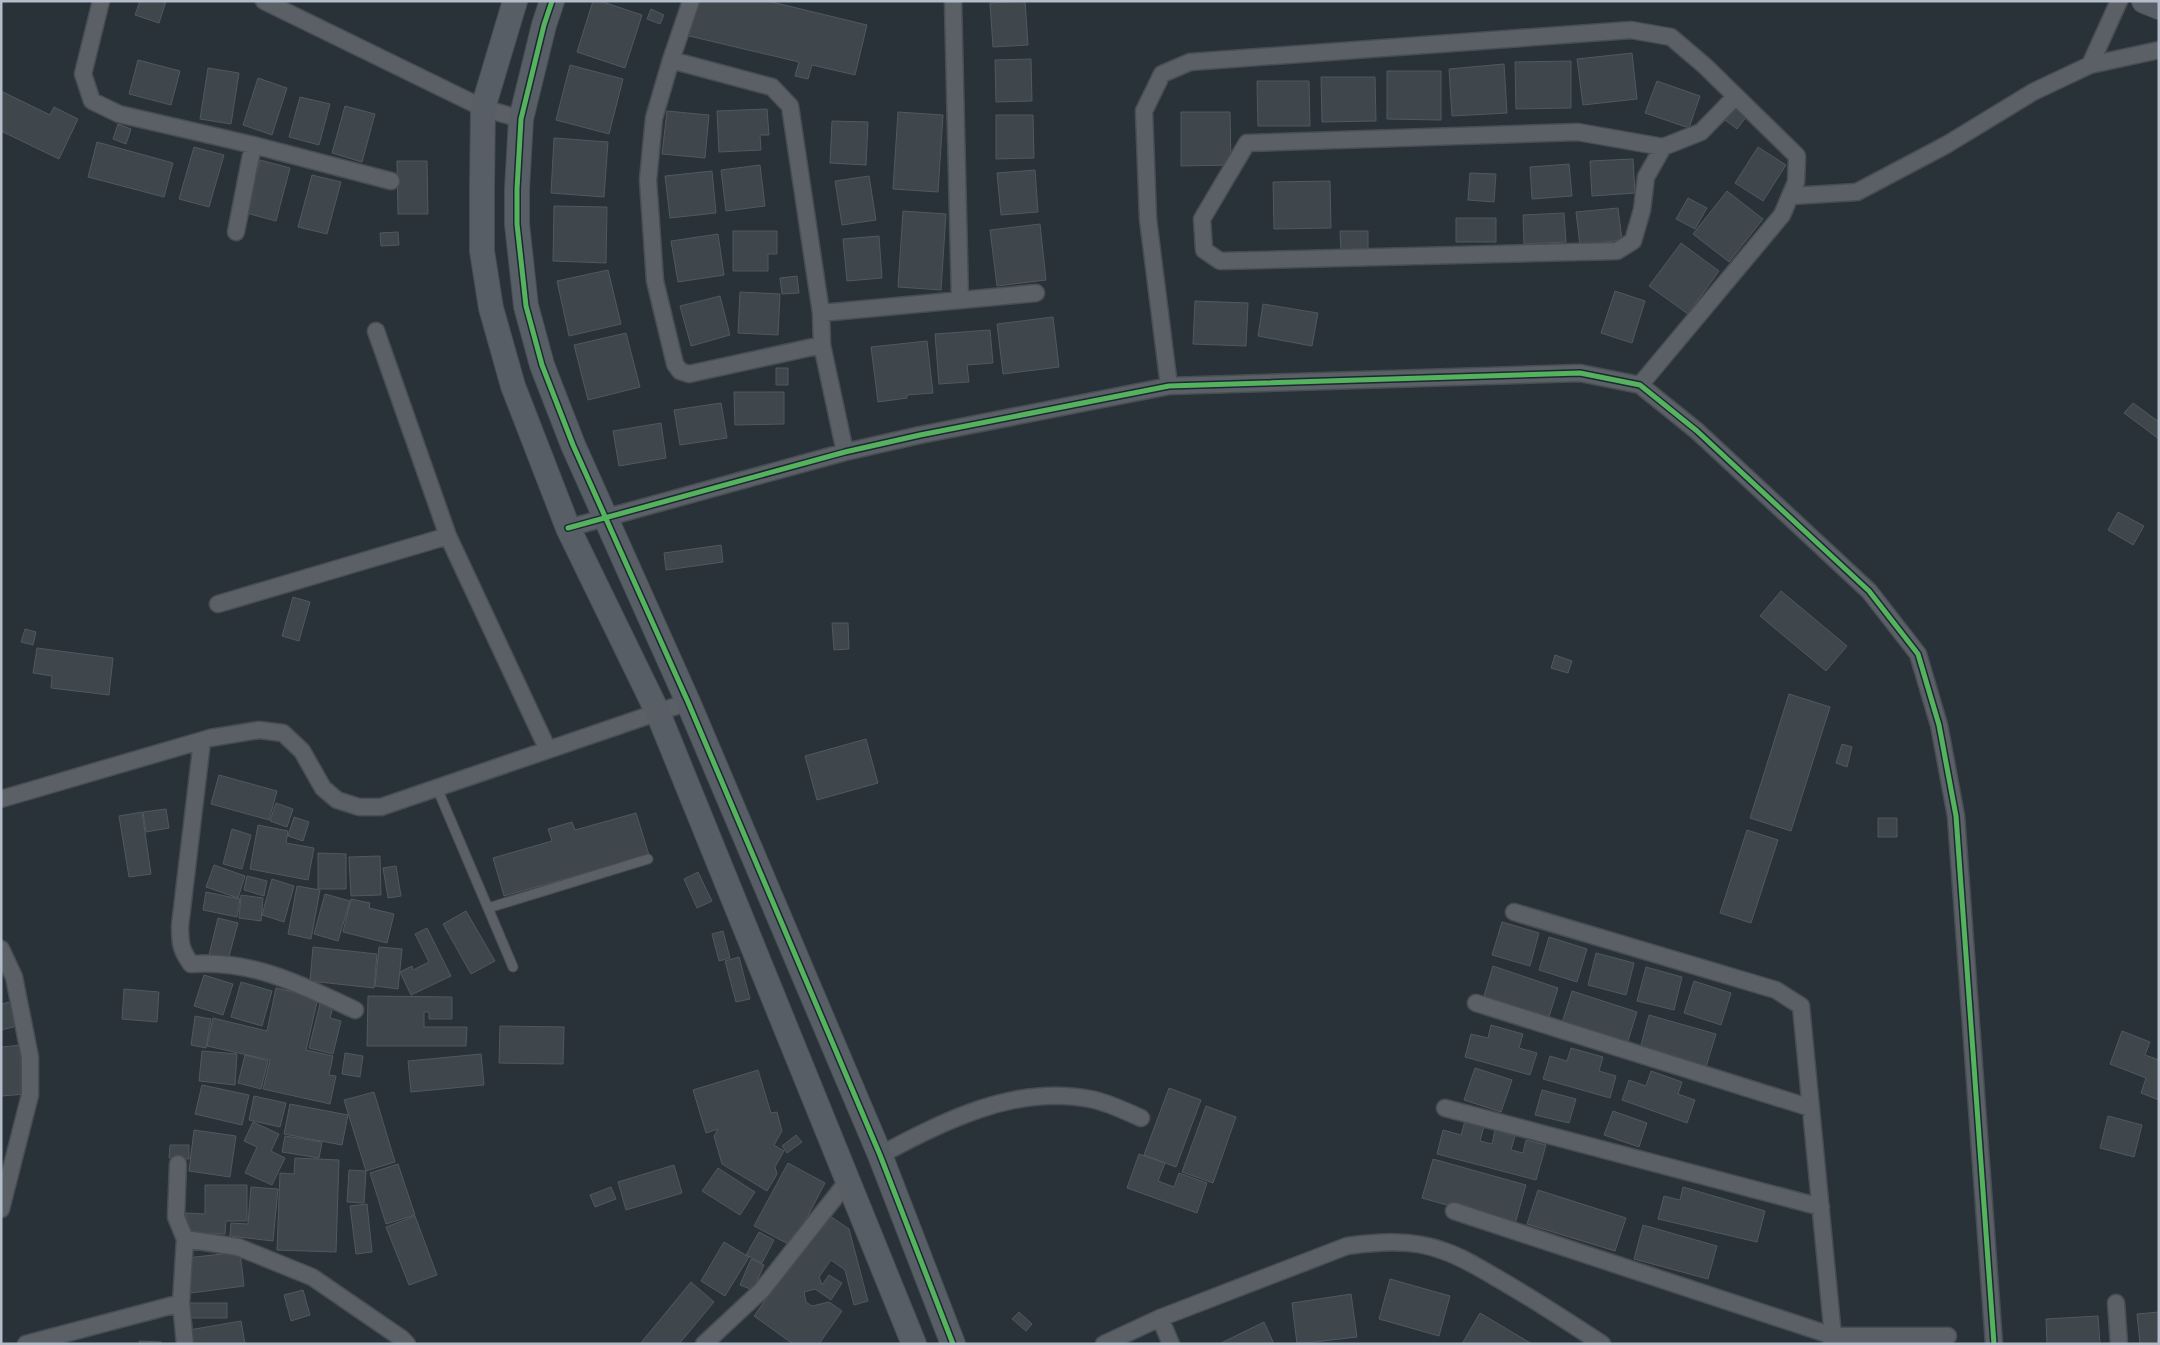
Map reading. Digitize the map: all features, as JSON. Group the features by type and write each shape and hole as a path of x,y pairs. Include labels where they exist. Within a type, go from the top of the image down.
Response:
{"street":[{"path":"101,1 83,74 92,101 118,114 253,145 391,181"},
{"path":"264,1 483,108 521,118"},
{"path":"515,1 483,108 482,251 491,308 513,386 568,528 658,713 914,1344"},
{"path":"552,1 544,25 521,118 517,224 526,306 542,365 573,445 688,702 880,1155 953,1344"},
{"path":"691,1 654,118 648,180 655,281 675,364 680,371 689,374 822,345"},
{"path":"953,1 960,300"},
{"path":"2090,65 2119,1"},
{"path":"2144,1 2159,7"},
{"path":"1169,386 1148,219 1144,111 1162,74 1190,62 1631,30 1671,37 1705,66 1797,156 1796,182 1782,215 1640,385"},
{"path":"1791,196 1857,192 1946,144 2033,92 2090,65 2159,50"},
{"path":"671,60 772,87 790,106 821,313 822,345 845,452"},
{"path":"1663,147 1646,177 1642,210 1633,241 1617,251 1220,261 1204,250 1202,219 1247,143 1578,132 1663,147 1701,132 1736,96"},
{"path":"236,232 253,145"},
{"path":"821,313 1036,293"},
{"path":"376,331 448,536 548,750"},
{"path":"568,528 845,452 920,435 1169,386 1580,373 1640,385 1697,432 1869,591 1918,654 1939,725 1956,816 1994,1344"},
{"path":"218,604 448,536"},
{"path":"1,799 202,740 259,730 283,733 302,751 323,788 337,800 359,807 381,806 688,702"},
{"path":"202,740 180,926 180,945 185,955 191,964 214,962 292,980 355,1010"},
{"path":"1514,912 1776,990 1802,1006 1832,1340"},
{"path":"1,949 14,977 30,1057 30,1095 1,1209"},
{"path":"1476,1003 1811,1108"},
{"path":"880,1155 964,1115 1002,1102 1038,1095 1065,1095 1093,1099 1141,1118"},
{"path":"1445,1108 1821,1208"},
{"path":"178,1164 176,1217 184,1239 181,1303 185,1344"},
{"path":"704,1344 762,1290 847,1182"},
{"path":"1454,1211 1832,1340 1948,1336"},
{"path":"184,1239 238,1247 312,1276 407,1344"},
{"path":"1104,1344 1160,1318 1347,1246 1379,1242 1404,1243 1440,1249 1471,1263 1518,1290 1602,1344"},
{"path":"26,1344 181,1303"},
{"path":"2116,1303 2119,1344"},
{"path":"1160,1318 1171,1344"}],"lane":[{"path":"437,788 513,967"},
{"path":"488,908 648,859"}],"building":[{"path":"140,1 166,1 159,23 135,15"},
{"path":"593,1 600,1 642,15 625,68 577,52"},
{"path":"697,1 768,1 867,25 855,75 812,65 808,79 795,76 799,62 689,36"},
{"path":"1025,1 1028,45 993,47 990,3"},
{"path":"651,9 664,15 660,24 647,19"},
{"path":"1632,53 1637,99 1583,105 1577,59"},
{"path":"1031,59 1032,101 996,102 995,60"},
{"path":"138,60 180,71 171,105 129,94"},
{"path":"1571,61 1571,108 1516,109 1515,62"},
{"path":"1504,64 1507,113 1452,116 1449,69"},
{"path":"570,65 623,79 609,134 556,120"},
{"path":"208,68 239,73 231,124 200,119"},
{"path":"1387,71 1441,71 1441,120 1387,119"},
{"path":"1321,77 1375,77 1376,121 1322,122"},
{"path":"258,78 287,88 272,135 243,125"},
{"path":"1257,81 1309,81 1310,126 1258,126"},
{"path":"1657,81 1700,96 1689,128 1645,113"},
{"path":"1,91 50,115 54,107 78,119 59,159 1,131"},
{"path":"300,97 330,104 319,145 289,137"},
{"path":"345,106 375,114 362,162 332,153"},
{"path":"1735,107 1747,116 1737,129 1725,120"},
{"path":"767,109 769,135 760,135 761,150 719,152 717,111"},
{"path":"667,111 709,115 705,158 662,154"},
{"path":"898,112 943,115 938,192 893,189"},
{"path":"1181,112 1230,112 1231,165 1181,166"},
{"path":"996,115 1033,115 1034,158 996,159"},
{"path":"832,121 868,122 866,165 830,163"},
{"path":"118,124 131,129 126,144 113,139"},
{"path":"554,138 608,142 604,197 551,193"},
{"path":"97,142 173,163 164,197 88,177"},
{"path":"194,147 224,155 209,207 179,199"},
{"path":"1758,147 1786,165 1763,201 1735,183"},
{"path":"1633,159 1635,193 1592,196 1590,161"},
{"path":"260,160 290,168 276,221 246,213"},
{"path":"397,161 427,161 428,214 398,214"},
{"path":"1569,164 1572,196 1532,199 1530,167"},
{"path":"760,165 765,206 726,211 721,170"},
{"path":"1035,170 1038,212 1001,215 997,173"},
{"path":"712,171 716,213 670,218 665,176"},
{"path":"1470,173 1496,174 1494,202 1468,200"},
{"path":"312,175 341,182 327,234 298,227"},
{"path":"869,176 876,220 842,225 835,181"},
{"path":"1330,181 1331,228 1274,229 1273,182"},
{"path":"1727,191 1763,219 1729,262 1693,234"},
{"path":"1688,198 1707,208 1695,229 1676,219"},
{"path":"554,206 607,207 606,263 553,261"},
{"path":"1618,208 1622,240 1580,245 1576,212"},
{"path":"903,211 946,214 941,290 898,287"},
{"path":"1564,213 1566,242 1524,244 1523,215"},
{"path":"1456,218 1496,218 1496,242 1456,242"},
{"path":"1040,224 1046,280 997,286 990,230"},
{"path":"733,231 777,231 777,254 768,254 768,271 733,271"},
{"path":"1340,231 1368,231 1368,253 1341,253"},
{"path":"398,232 399,245 381,246 380,233"},
{"path":"718,234 724,275 678,282 671,241"},
{"path":"879,236 882,278 847,281 843,239"},
{"path":"1681,243 1719,271 1688,314 1649,286"},
{"path":"608,270 621,324 569,336 557,281"},
{"path":"797,276 799,293 782,294 780,278"},
{"path":"1615,291 1645,301 1632,343 1601,333"},
{"path":"740,292 780,294 778,335 738,333"},
{"path":"720,296 730,335 691,346 680,306"},
{"path":"1195,301 1248,303 1246,346 1193,344"},
{"path":"1263,304 1318,313 1312,346 1258,336"},
{"path":"1053,317 1059,367 1003,374 997,324"},
{"path":"990,330 993,363 967,365 969,382 939,384 935,334"},
{"path":"626,333 640,387 588,400 574,345"},
{"path":"927,341 933,393 907,395 907,398 878,402 871,347"},
{"path":"776,368 788,368 788,385 776,385"},
{"path":"734,392 784,392 784,424 735,425"},
{"path":"721,403 727,438 680,445 674,410"},
{"path":"2133,403 2159,422 2159,439 2124,413"},
{"path":"661,423 666,458 619,466 613,431"},
{"path":"2118,512 2144,526 2133,545 2108,530"},
{"path":"721,545 723,562 666,570 664,553"},
{"path":"1781,591 1847,646 1826,671 1760,616"},
{"path":"293,597 310,602 299,641 282,636"},
{"path":"832,623 848,623 849,649 834,650"},
{"path":"25,629 36,632 33,645 21,642"},
{"path":"37,648 113,658 109,695 51,688 52,676 33,673"},
{"path":"1555,655 1572,661 1568,673 1551,668"},
{"path":"1789,694 1830,707 1791,831 1750,818"},
{"path":"866,739 878,783 817,800 805,756"},
{"path":"1842,744 1852,747 1847,767 1836,763"},
{"path":"219,775 277,791 269,820 211,804"},
{"path":"276,803 293,809 287,827 270,821"},
{"path":"166,809 169,828 146,832 143,812"},
{"path":"142,812 151,874 129,877 119,816"},
{"path":"636,813 649,855 504,896 493,858 552,841 548,829 572,822 575,830"},
{"path":"294,817 309,822 303,841 288,836"},
{"path":"1878,818 1897,818 1897,837 1878,837"},
{"path":"258,825 288,831 286,843 314,848 308,880 250,869"},
{"path":"232,829 251,835 242,869 223,864"},
{"path":"1747,830 1778,840 1751,923 1720,913"},
{"path":"318,853 346,854 346,889 318,889"},
{"path":"380,856 381,895 351,896 349,857"},
{"path":"214,865 245,876 238,898 206,887"},
{"path":"396,866 401,896 388,898 383,868"},
{"path":"698,872 712,901 697,908 684,879"},
{"path":"247,876 267,881 264,896 244,890"},
{"path":"272,879 294,886 284,922 262,915"},
{"path":"297,886 320,890 311,939 288,934"},
{"path":"206,892 240,899 237,917 203,910"},
{"path":"325,894 350,901 338,941 314,934"},
{"path":"241,895 263,898 261,921 239,918"},
{"path":"351,899 370,903 369,908 394,914 387,943 343,932"},
{"path":"466,911 495,961 471,974 443,924"},
{"path":"218,918 238,923 228,960 209,955"},
{"path":"1502,922 1539,933 1530,966 1492,955"},
{"path":"427,928 451,976 411,995 400,972 412,966 413,970 429,962 415,934"},
{"path":"723,931 730,958 719,961 712,934"},
{"path":"1549,937 1587,949 1577,982 1539,970"},
{"path":"313,947 377,954 374,988 310,981"},
{"path":"379,947 402,949 398,989 375,986"},
{"path":"1596,953 1634,963 1626,995 1588,985"},
{"path":"739,957 750,999 736,1002 725,961"},
{"path":"1493,966 1558,988 1548,1020 1483,999"},
{"path":"1646,967 1682,977 1674,1010 1637,1001"},
{"path":"204,975 233,984 223,1015 194,1006"},
{"path":"1694,981 1731,993 1721,1025 1684,1013"},
{"path":"241,982 272,991 262,1026 231,1017"},
{"path":"276,988 318,998 306,1050 333,1056 329,1075 336,1076 330,1104 263,1089 270,1060 207,1046 213,1018 267,1031"},
{"path":"124,989 159,992 157,1022 122,1019"},
{"path":"1572,991 1637,1012 1627,1044 1562,1023"},
{"path":"368,996 452,997 452,1019 429,1019 429,1012 424,1012 424,1027 467,1027 466,1046 367,1046"},
{"path":"321,1000 334,1003 330,1018 341,1021 333,1054 309,1048"},
{"path":"10,1002 17,1026 1,1030 1,1004"},
{"path":"1649,1015 1716,1034 1706,1067 1640,1049"},
{"path":"195,1016 211,1019 206,1048 191,1045"},
{"path":"1491,1025 1523,1034 1519,1048 1537,1053 1530,1075 1465,1057 1471,1034 1488,1038"},
{"path":"500,1026 564,1027 563,1064 499,1063"},
{"path":"2122,1031 2150,1042 2145,1055 2159,1060 2159,1100 2141,1093 2146,1078 2110,1064"},
{"path":"23,1045 27,1094 1,1096 1,1047"},
{"path":"1571,1048 1603,1057 1599,1071 1616,1076 1610,1098 1543,1079 1550,1056 1567,1061"},
{"path":"202,1051 237,1054 235,1085 199,1081"},
{"path":"345,1053 363,1056 360,1077 342,1074"},
{"path":"481,1054 484,1085 411,1092 408,1061"},
{"path":"245,1055 268,1061 261,1089 238,1083"},
{"path":"1475,1068 1512,1080 1501,1112 1464,1100"},
{"path":"758,1070 771,1113 777,1112 782,1131 774,1145 784,1151 775,1167 777,1174 767,1191 722,1164 714,1136 718,1129 706,1133 693,1090"},
{"path":"1651,1071 1682,1082 1678,1094 1695,1100 1687,1123 1622,1100 1629,1080 1646,1086"},
{"path":"202,1085 249,1095 242,1125 195,1114"},
{"path":"1169,1088 1201,1100 1176,1167 1144,1155"},
{"path":"1542,1090 1576,1099 1569,1123 1535,1115"},
{"path":"374,1092 395,1162 366,1171 344,1100"},
{"path":"254,1096 286,1103 280,1127 249,1120"},
{"path":"290,1104 348,1115 342,1145 284,1134"},
{"path":"1206,1106 1236,1117 1213,1183 1182,1172"},
{"path":"1613,1111 1647,1123 1639,1147 1604,1135"},
{"path":"2108,1116 2142,1125 2134,1157 2100,1148"},
{"path":"1465,1121 1484,1126 1480,1141 1492,1144 1495,1130 1515,1136 1511,1150 1523,1153 1526,1140 1546,1145 1536,1180 1437,1154 1443,1130 1461,1135"},
{"path":"253,1122 279,1134 271,1151 285,1158 272,1185 245,1173 257,1147 244,1141"},
{"path":"194,1130 236,1136 230,1177 189,1171"},
{"path":"796,1135 802,1142 787,1153 782,1146"},
{"path":"285,1136 322,1142 319,1158 282,1152"},
{"path":"170,1145 189,1145 189,1159 169,1158"},
{"path":"1139,1154 1165,1163 1158,1181 1174,1187 1179,1173 1207,1183 1197,1213 1127,1188"},
{"path":"295,1158 339,1160 336,1252 277,1250 280,1173 294,1174"},
{"path":"1433,1159 1526,1185 1515,1224 1422,1198"},
{"path":"788,1163 825,1183 792,1246 754,1226"},
{"path":"398,1164 415,1215 386,1224 370,1173"},
{"path":"674,1165 682,1193 626,1210 618,1182"},
{"path":"718,1168 755,1192 740,1215 702,1191"},
{"path":"349,1170 366,1171 364,1203 347,1202"},
{"path":"205,1185 247,1185 247,1221 226,1221 225,1234 186,1233 186,1213 205,1214"},
{"path":"251,1187 278,1189 273,1241 230,1236 231,1223 248,1224"},
{"path":"611,1187 616,1199 595,1207 590,1195"},
{"path":"1683,1187 1765,1211 1757,1242 1658,1219 1664,1196 1680,1200"},
{"path":"1538,1190 1626,1218 1615,1251 1527,1224"},
{"path":"367,1204 372,1252 356,1254 350,1206"},
{"path":"827,1214 849,1229 868,1301 854,1305 845,1270 831,1260 819,1277 822,1285 829,1275 842,1283 831,1300 815,1289 804,1292 806,1302 812,1306 829,1302 842,1311 819,1344 793,1344 754,1316"},
{"path":"415,1216 437,1275 409,1285 386,1227"},
{"path":"1643,1225 1717,1246 1708,1279 1634,1259"},
{"path":"759,1232 774,1240 762,1263 746,1255"},
{"path":"724,1242 749,1257 725,1296 701,1281"},
{"path":"240,1252 244,1286 191,1293 186,1258"},
{"path":"751,1259 764,1265 753,1290 740,1285"},
{"path":"1390,1279 1450,1296 1439,1336 1379,1319"},
{"path":"691,1282 714,1302 679,1344 640,1344"},
{"path":"303,1290 310,1315 291,1321 284,1295"},
{"path":"1351,1294 1357,1337 1297,1344 1292,1303"},
{"path":"187,1303 227,1303 227,1318 187,1318"},
{"path":"1019,1312 1032,1324 1026,1331 1012,1319"},
{"path":"2159,1312 2159,1344 2140,1344 2137,1314"},
{"path":"1480,1313 1532,1344 1462,1344"},
{"path":"2098,1316 2100,1344 2047,1344 2046,1319"},
{"path":"241,1321 245,1344 192,1344 189,1330"},
{"path":"1264,1322 1274,1344 1219,1344"},
{"path":"139,1341 161,1342 161,1344 140,1344"}],"cycle path":[{"path":"552,1 544,25 521,119 517,189 517,224 526,306 542,365 573,445 688,702 880,1155 953,1344"},
{"path":"568,528 845,452 920,435 1169,386 1580,373 1640,385 1697,431 1869,591 1918,654 1939,725 1956,816 1994,1344"}]}
